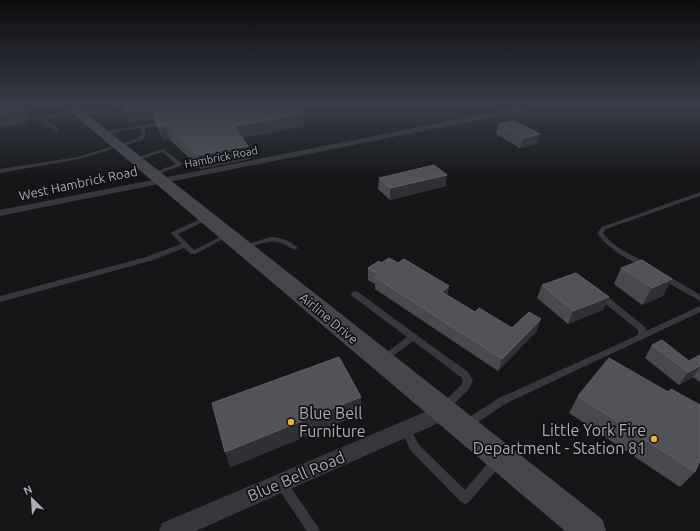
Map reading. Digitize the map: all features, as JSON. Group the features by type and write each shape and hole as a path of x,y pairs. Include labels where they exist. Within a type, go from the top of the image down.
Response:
{"main road":[{"name":"Airline Drive","path":"98,130 590,531"}],"street":[{"name":"Hambrick Road","path":"158,177 218,170 419,130"},
{"name":"West Hambrick Road","path":"0,213 158,177"},
{"name":"Blue Bell Road","path":"170,531 443,411"}],"lane":[{"path":"0,172 79,158 111,139 132,130"},
{"path":"111,139 141,139 144,132 143,130"},
{"path":"653,270 613,247 600,233 604,228 700,194"},
{"path":"208,218 174,234 194,253 236,241 277,238 295,248"},
{"path":"0,299 148,259 186,246"},
{"path":"660,274 700,298"},
{"path":"596,292 642,329 642,337"},
{"path":"355,294 465,375 468,381 466,386 443,411"},
{"path":"462,427 502,402 700,310"},
{"path":"381,360 414,336"},
{"path":"405,429 415,448 465,498 500,457"},
{"path":"281,483 314,531"}],"building":[{"path":"170,130 237,130 248,146 198,155"},
{"path":"508,130 532,130 540,134 523,138"},
{"path":"434,165 447,175 390,188 379,178"},
{"path":"389,258 398,263 404,259 449,286 442,292 475,312 479,308 512,328 529,312 541,319 502,359 375,277 379,274 368,268 379,261 381,263"},
{"path":"642,260 672,279 652,288 621,268"},
{"path":"576,273 609,297 573,311 542,285"},
{"path":"662,340 689,361 700,355 700,366 688,372 652,345"},
{"path":"339,357 361,397 225,452 212,403"},
{"name":"Little York Fire Department - Station 81","path":"609,358 668,392 671,389 700,405 700,461 695,472 578,396"}],"place":[{"name":"Blue Bell Furniture","path":"291,422"},
{"name":"Little York Fire Department - Station 81","path":"654,439"}]}
